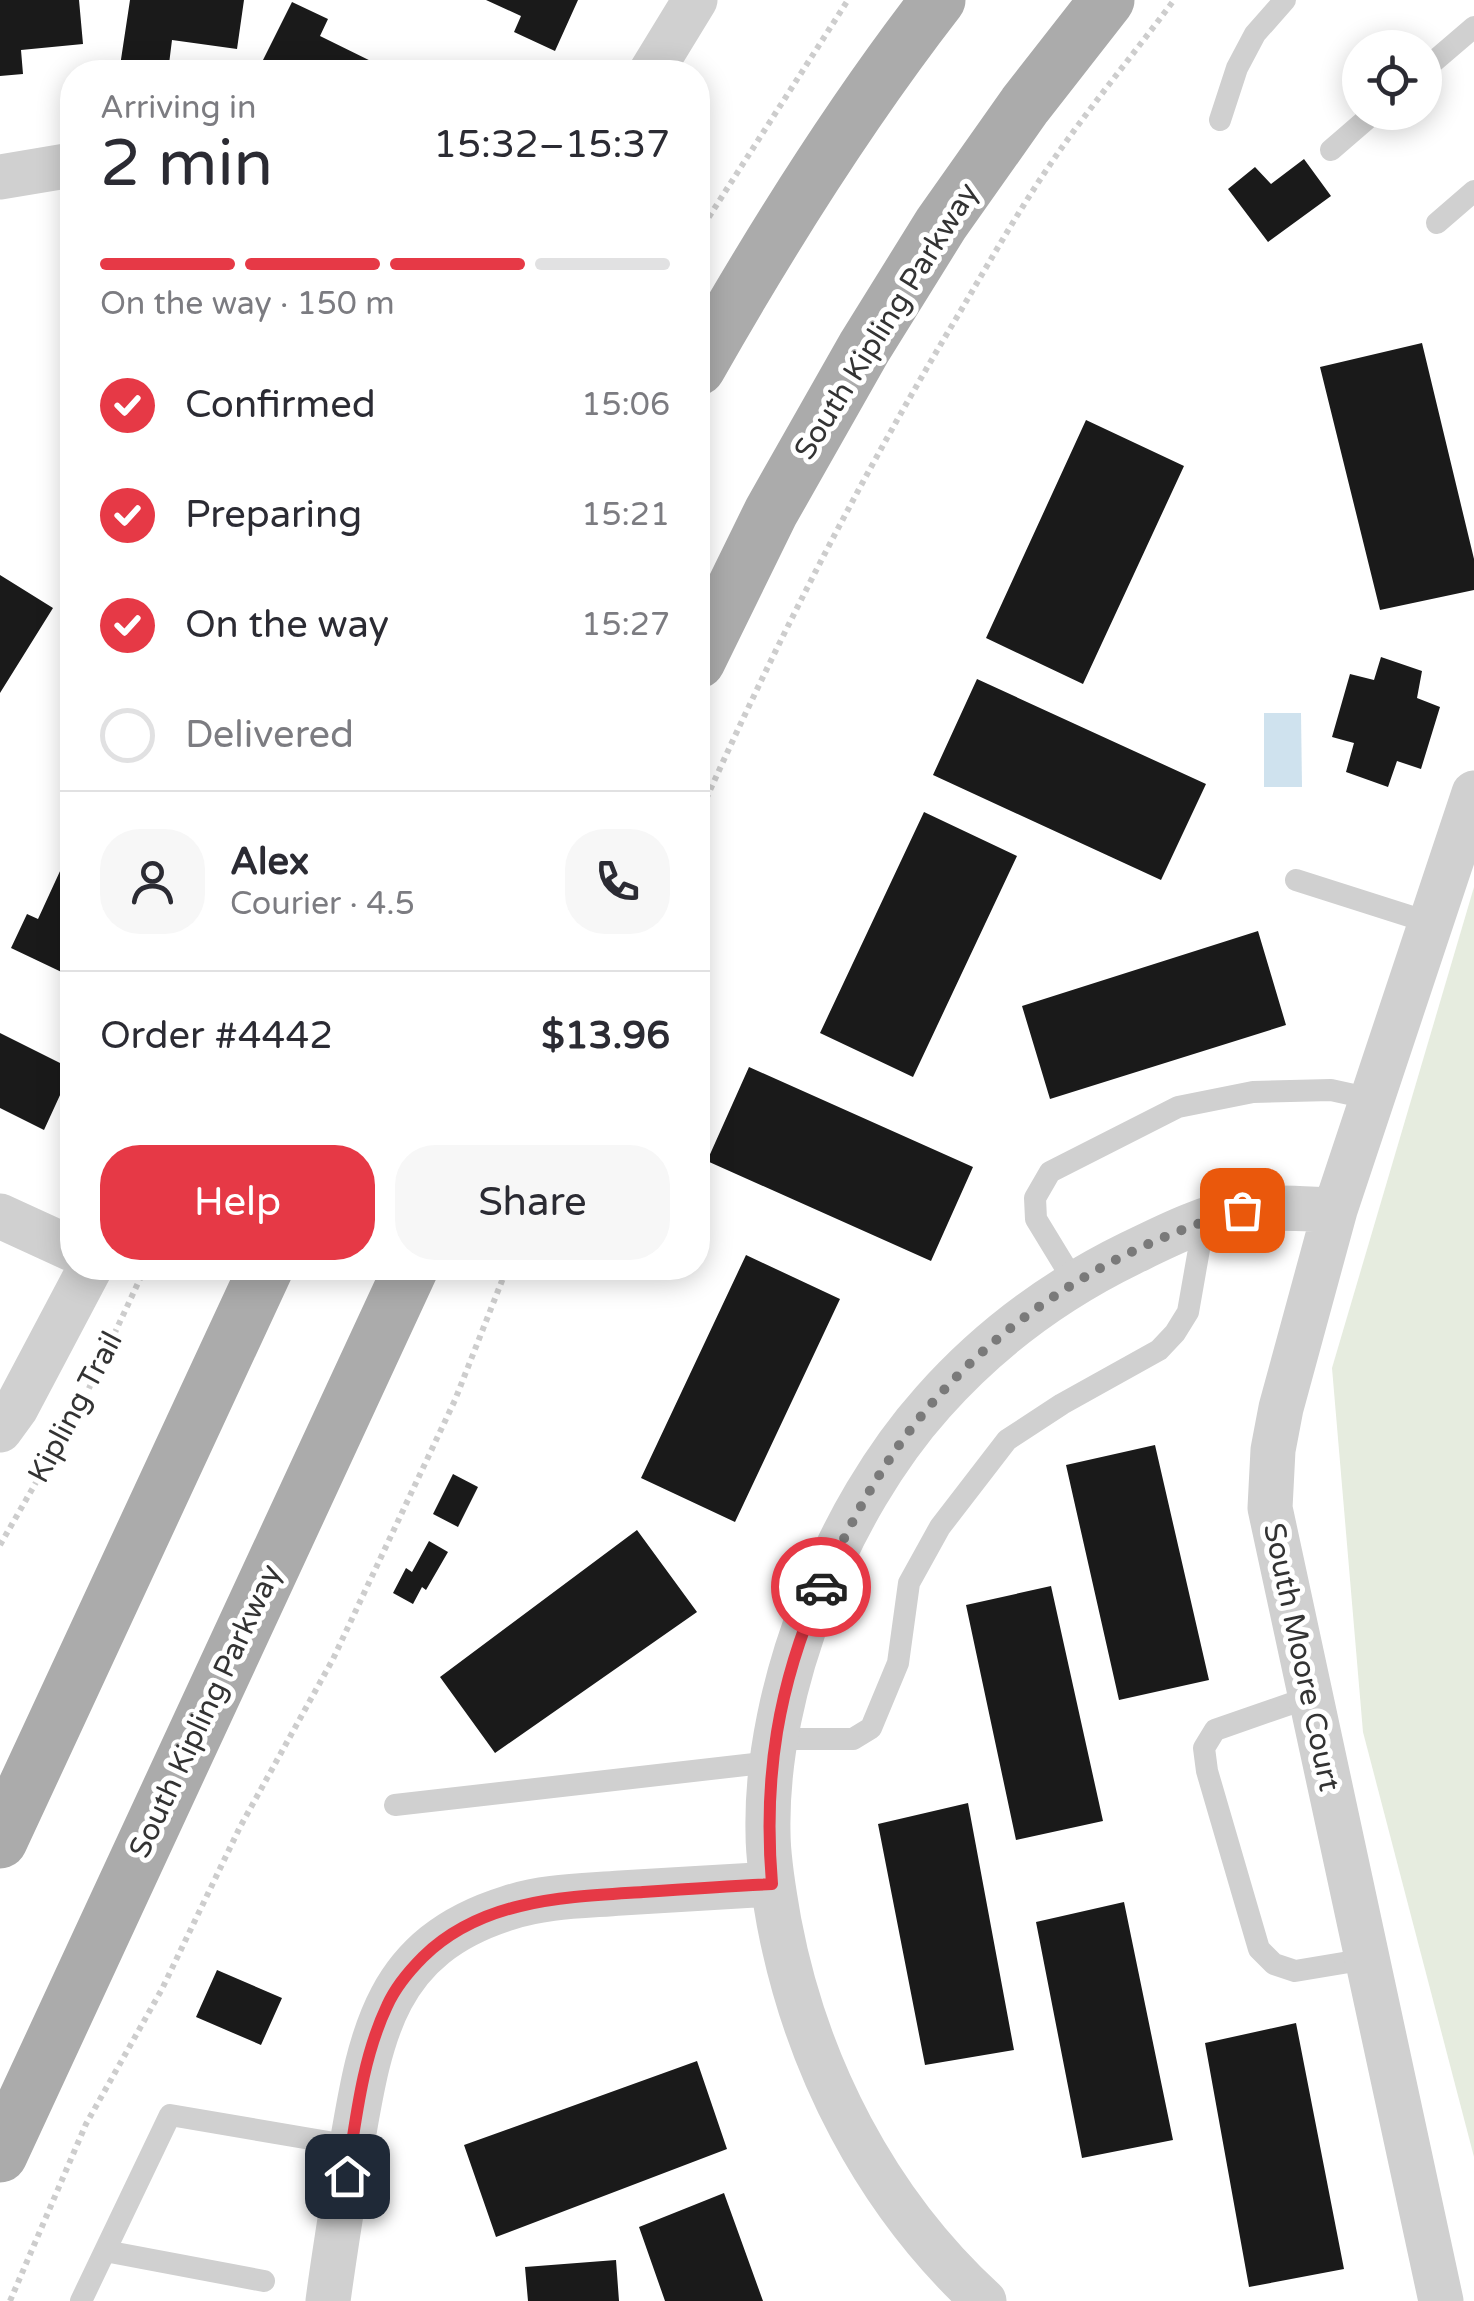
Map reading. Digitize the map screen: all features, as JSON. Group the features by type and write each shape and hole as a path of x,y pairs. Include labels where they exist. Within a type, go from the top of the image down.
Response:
{"main road":[{"path":"710,346 827,154 938,0"},
{"name":"South Kipling Parkway","path":"710,637 771,512 864,348 941,224 1025,104 1107,0"},
{"path":"0,1841 260,1280"},
{"name":"South Kipling Parkway","path":"0,2155 405,1280"}],"street":[{"path":"658,60 695,0"},
{"path":"0,177 60,167"},
{"name":"South Moore Court","path":"1441,2301 1274,1533 1270,1487 1281,1408 1335,1210 1474,792"},
{"path":"984,2301 922,2235 878,2173 843,2112 805,2026 784,1949 772,1884 768,1832 774,1750 785,1688 813,1604 855,1516 902,1440 965,1369 1018,1323 1076,1283 1204,1221 1255,1209 1335,1210"},
{"path":"0,1216 60,1244"},
{"path":"0,1430 16,1408 84,1280"},
{"path":"328,2301 364,2073 376,2030 388,2001 411,1968 440,1940 469,1922 510,1907 562,1897 772,1884"}],"lane":[{"path":"1220,120 1237,68 1255,34 1284,0"},
{"path":"1442,55 1474,28"},
{"path":"1330,150 1354,130"},
{"path":"1437,224 1474,192"},
{"path":"1296,880 1431,923"},
{"path":"1076,1283 1036,1219 1035,1198 1050,1172 1178,1107 1253,1092 1331,1090 1372,1099"},
{"path":"395,1805 853,1739 871,1728 898,1663 910,1583 940,1527 1007,1440 1159,1350 1176,1333 1188,1312 1204,1221"},
{"path":"1310,1697 1216,1730 1204,1748 1207,1771 1259,1949 1274,1964 1295,1971 1367,1959"},
{"path":"81,2301 170,2115 352,2146"},
{"path":"105,2251 264,2280"}],"path":[{"path":"710,215 848,0"},
{"path":"710,791 764,674 929,364 1067,140 1174,0"},
{"name":"Kipling Trail","path":"0,1545 84,1400 139,1280"},
{"path":"10,2301 86,2124 162,1989 240,1827 332,1660 455,1400 502,1280"}],"shaded area":[{"path":"1474,887 1474,2157 1363,1732 1332,1368"}],"water":[{"path":"1264,713 1301,713 1302,787 1264,787"}],"building":[{"path":"0,0 79,0 83,44 21,50 23,74 0,76"},
{"path":"130,0 244,0 237,49 172,40 170,60 121,60"},
{"path":"486,0 578,0 555,51 514,32 521,16"},
{"path":"292,2 328,19 320,36 369,60 263,60"},
{"path":"1304,159 1331,196 1268,242 1228,189 1255,167 1271,184"},
{"path":"1422,343 1474,559 1474,590 1380,610 1320,367"},
{"path":"1086,420 1184,466 1083,684 986,638"},
{"path":"0,575 53,608 0,693"},
{"path":"1381,657 1422,671 1417,698 1440,707 1421,769 1397,761 1388,787 1346,772 1354,743 1332,737 1350,674 1374,680"},
{"path":"977,679 1206,784 1161,880 933,775"},
{"path":"924,812 1017,856 913,1077 820,1033"},
{"path":"60,871 60,971 11,948 27,914 38,919"},
{"path":"1258,931 1286,1025 1050,1099 1022,1006"},
{"path":"0,1033 60,1063 60,1095 44,1130 0,1108"},
{"path":"749,1067 973,1167 931,1261 710,1162 710,1154"},
{"path":"746,1255 840,1299 735,1522 641,1478"},
{"path":"1155,1445 1209,1680 1119,1700 1066,1465"},
{"path":"453,1474 478,1487 458,1527 433,1514"},
{"path":"637,1530 697,1612 495,1753 440,1677"},
{"path":"429,1541 448,1552 413,1604 393,1593 406,1568 412,1572"},
{"path":"1051,1586 1103,1821 1016,1840 966,1605"},
{"path":"968,1803 1014,2050 925,2065 878,1824"},
{"path":"1124,1902 1173,2140 1082,2158 1036,1922"},
{"path":"217,1970 282,1998 261,2045 196,2017"},
{"path":"1296,2023 1344,2269 1249,2287 1205,2043"},
{"path":"697,2061 727,2149 496,2237 464,2145"},
{"path":"724,2193 763,2301 665,2301 639,2227"},
{"path":"616,2260 619,2301 528,2301 525,2267"}],"way so far":[{"path":"821,1587 855,1516 902,1440 965,1369 1049,1300 1100,1268 1204,1221 1242,1210"}],"route":[{"path":"347,2176 364,2073 376,2030 388,2001 411,1968 440,1940 469,1922 510,1907 562,1897 772,1884 769,1799 778,1720 785,1688 821,1587"}]}
